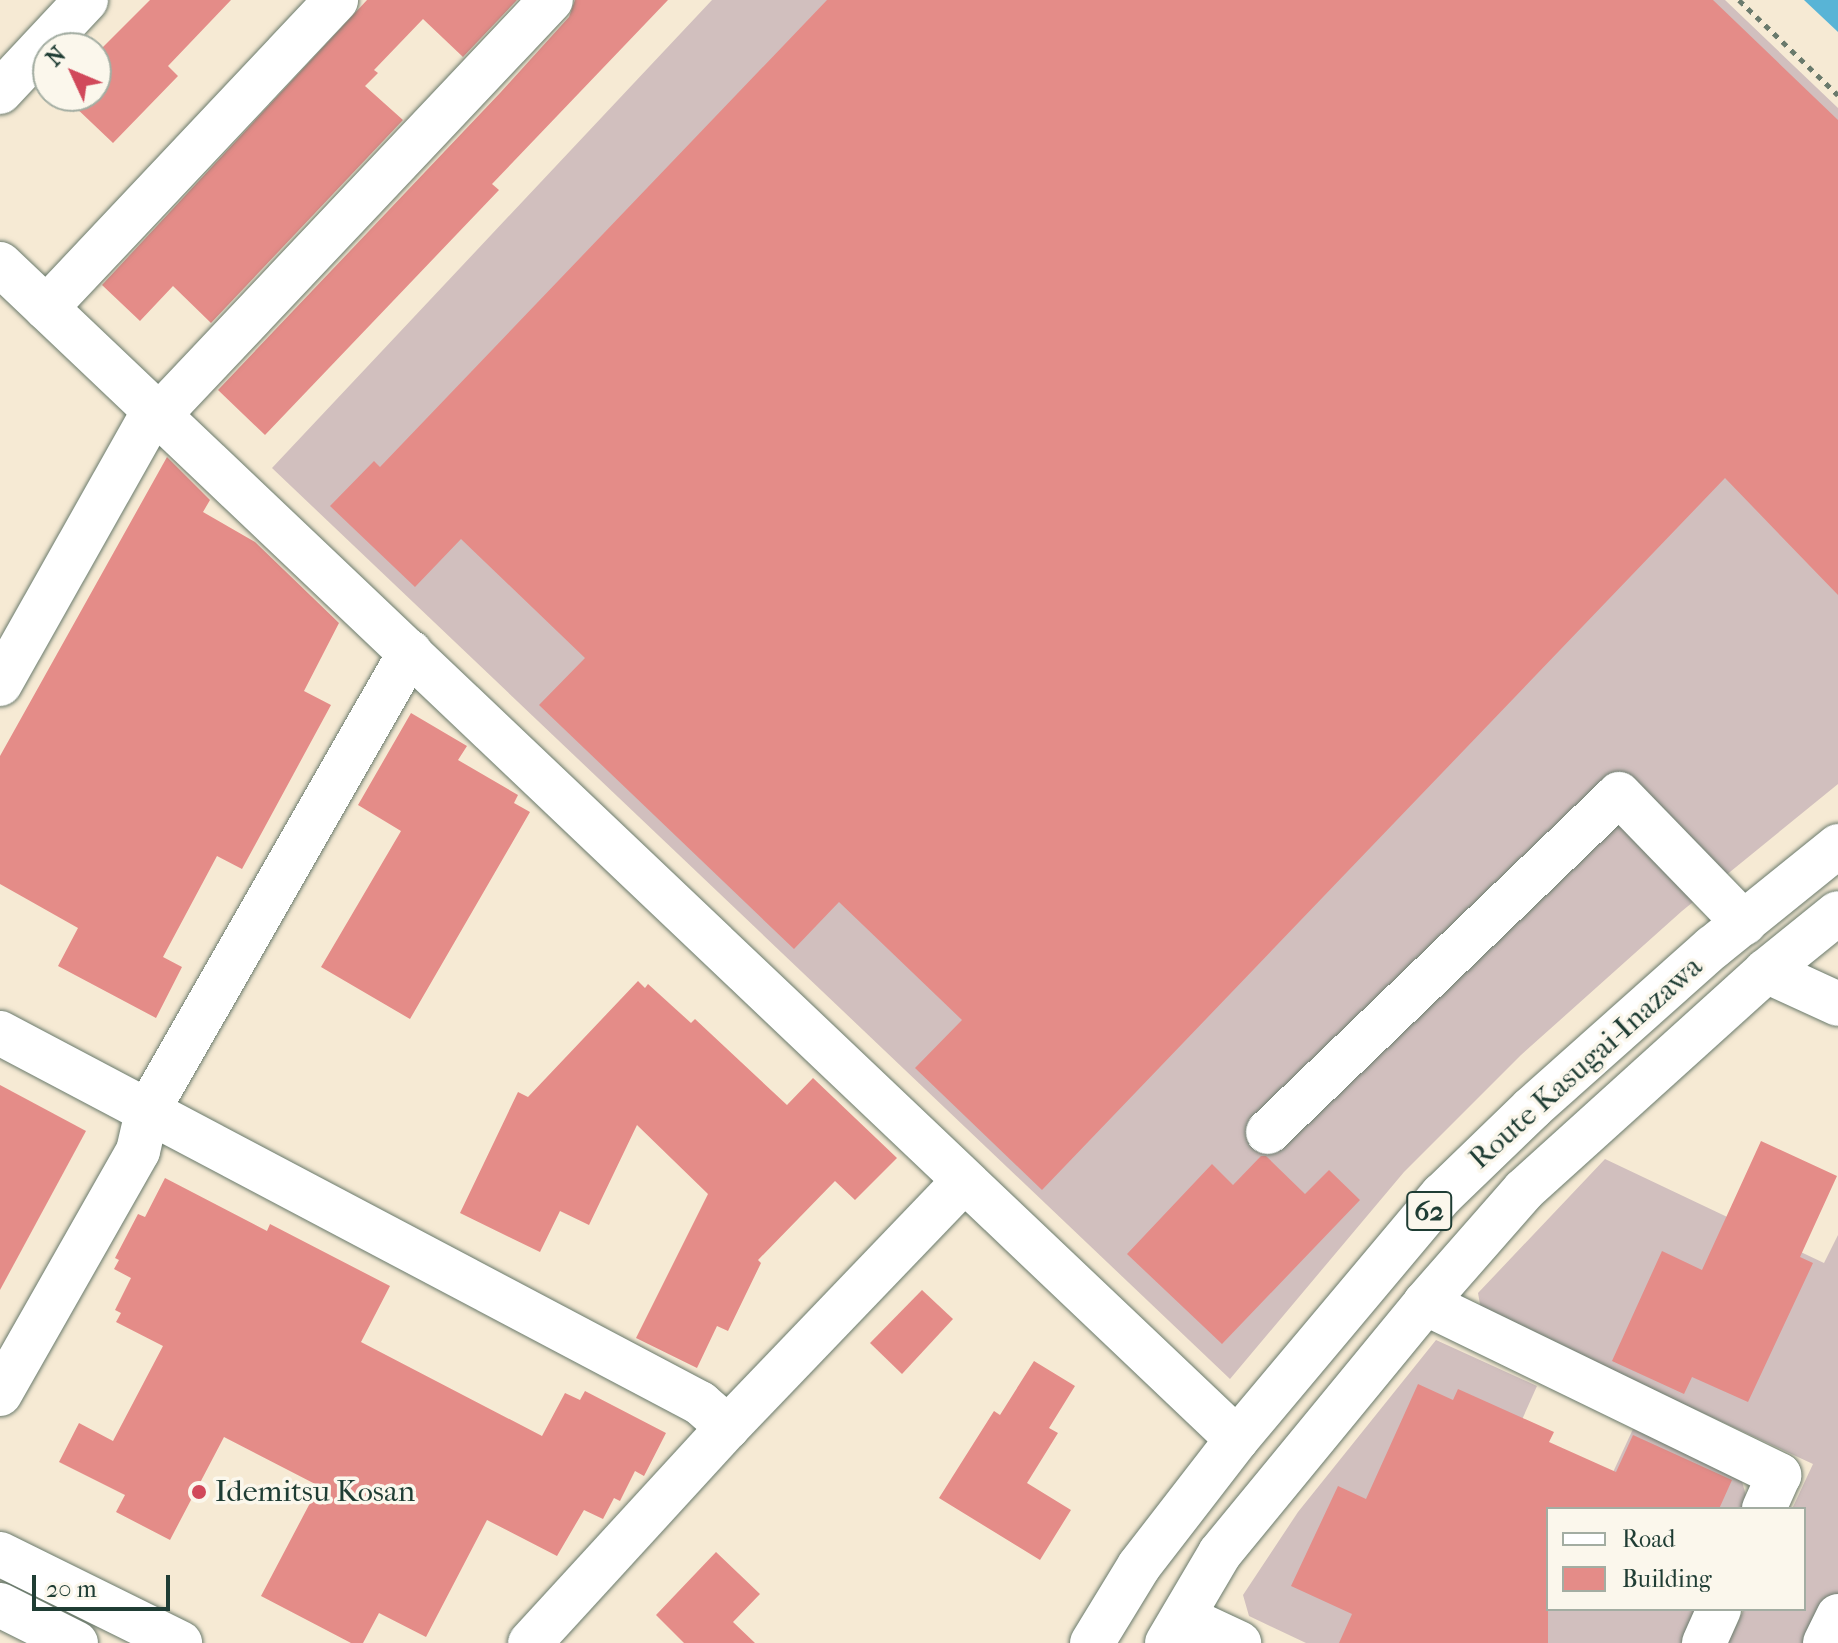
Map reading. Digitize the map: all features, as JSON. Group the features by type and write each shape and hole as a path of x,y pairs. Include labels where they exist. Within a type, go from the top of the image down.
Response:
{"main road":[{"path":"0,92 86,0"},
{"path":"46,308 336,0"},
{"path":"0,684 156,414 551,0"},
{"path":"0,264 1237,1439"},
{"path":"0,1394 138,1151 147,1112 410,652"},
{"path":"1268,1132 1619,794 1744,923"},
{"name":"Route Kasugai-Inazawa","path":"1092,1643 1139,1566 1237,1439 1442,1195 1543,1098 1744,923 1838,846"},
{"name":"Route Kasugai-Inazawa","path":"1175,1630 1220,1553 1425,1303 1524,1190 1766,971 1838,913"},
{"path":"1766,971 1838,1004"},
{"path":"0,1033 700,1403 728,1427"},
{"path":"530,1643 728,1427 963,1182"},
{"path":"1425,1303 1779,1475 1765,1507"},
{"path":"0,1554 180,1643"},
{"path":"0,1605 76,1643"},
{"path":"1704,1643 1718,1611"},
{"path":"1825,1643 1838,1616"},
{"path":"1175,1630 1239,1643"}],"path":[{"path":"1739,0 1838,95"}],"shaded area":[{"path":"712,0 1725,0 1838,108 1838,784 1682,911 1521,1055 1404,1172 1230,1379 272,468"},
{"path":"1605,1159 1824,1263 1838,1235 1838,1643 1728,1643 1743,1611 1806,1611 1806,1507 1793,1507 1813,1464 1481,1310 1478,1293"},
{"path":"1436,1340 1537,1386 1470,1536 1546,1607 1546,1611 1695,1611 1681,1643 1306,1643 1249,1616 1243,1595 1298,1512"},
{"path":"1633,1429 1741,1478 1747,1499 1744,1507 1597,1507"}],"water":[{"path":"1804,0 1838,0 1838,32"}],"building":[{"path":"150,0 231,0 168,66 178,76 113,143 80,112 112,112 112,38"},
{"path":"367,0 517,0 463,57 423,19 374,70 378,73 365,86 403,120 211,323 173,286 140,321 102,285"},
{"path":"575,0 668,0 492,184 499,190 265,435 218,390 500,93 569,17"},
{"path":"827,0 1713,0 1838,120 1838,595 1725,478 1042,1190 915,1068 962,1020 839,902 794,949 539,705 585,658 461,539 415,587 330,506 374,461 380,467"},
{"path":"167,457 210,500 203,512 255,542 339,623 304,691 331,705 242,869 217,856 163,957 182,967 156,1018 58,966 78,928 0,884 0,756"},
{"path":"411,713 467,746 458,760 518,795 514,803 530,812 410,1019 321,967 401,831 358,805"},
{"path":"638,981 645,988 648,984 691,1023 695,1019 787,1105 813,1078 897,1158 855,1200 835,1181 758,1260 761,1263 728,1331 717,1326 697,1368 636,1338 708,1194 637,1125 589,1225 560,1211 540,1252 460,1213 518,1092 528,1097"},
{"path":"0,1085 86,1131 0,1290"},
{"path":"1761,1141 1837,1176 1800,1257 1813,1263 1748,1402 1692,1377 1684,1394 1612,1361 1662,1251 1702,1270"},
{"path":"1261,1156 1266,1156 1305,1194 1329,1170 1360,1200 1222,1344 1127,1254 1212,1164 1233,1185"},
{"path":"165,1178 267,1231 270,1224 390,1286 361,1342 542,1436 565,1393 580,1400 585,1391 666,1433 644,1476 635,1471 620,1501 614,1498 603,1519 584,1510 557,1556 487,1520 426,1637 379,1613 363,1643 351,1643 261,1596 319,1486 224,1437 170,1540 116,1512 125,1495 59,1462 79,1423 113,1441 163,1346 116,1322 121,1313 115,1310 131,1278 114,1269 119,1260 115,1258 138,1214 145,1217"},
{"path":"922,1290 953,1319 902,1374 870,1343"},
{"path":"1034,1361 1075,1386 1049,1428 1058,1433 1027,1483 1071,1510 1040,1560 939,1498 994,1411 1000,1415"},
{"path":"1418,1384 1453,1400 1458,1389 1554,1432 1549,1442 1616,1472 1633,1435 1732,1480 1720,1507 1546,1507 1548,1643 1339,1643 1352,1614 1291,1586 1338,1486 1366,1499"},
{"path":"716,1552 760,1594 733,1622 755,1643 684,1643 656,1615"}],"place":[{"name":"Idemitsu Kosan","path":"199,1492"}]}
